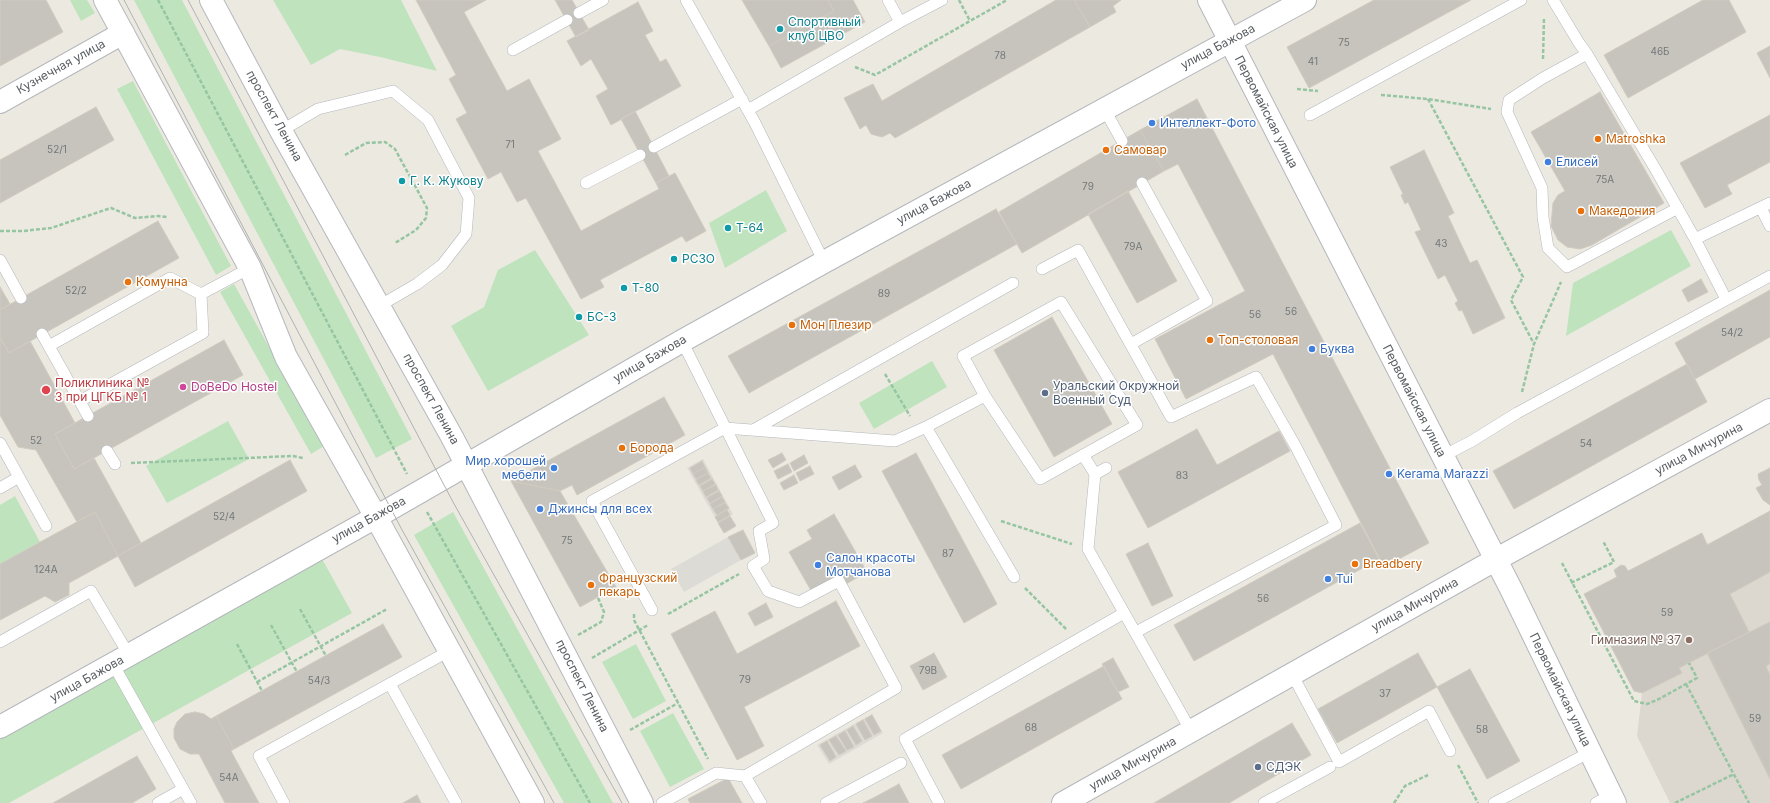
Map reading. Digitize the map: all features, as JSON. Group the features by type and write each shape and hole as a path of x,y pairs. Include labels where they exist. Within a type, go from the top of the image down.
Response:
{"street":[{"path":"105,0 250,268 286,357 534,803"},
{"name":"проспект Ленина","path":"211,0 281,131 466,465 642,803"},
{"name":"Первомайская улица","path":"1209,0 1511,589 1590,752 1608,800"},
{"name":"улица Бажова","path":"0,728 376,517 682,341 1305,0"},
{"name":"Кузнечная улица","path":"0,102 123,33"},
{"name":"улица Мичурина","path":"1062,803 1495,560 1770,410"}],"lane":[{"path":"579,13 603,0"},
{"path":"686,0 748,110 824,262"},
{"path":"888,0 900,22"},
{"path":"748,110 900,22 942,0"},
{"path":"1310,115 1521,0"},
{"path":"1553,0 1587,54 1696,239 1726,299"},
{"path":"513,50 567,20"},
{"path":"1587,54 1543,78 1509,100 1507,112 1542,188 1542,217 1548,248 1567,267 1678,208"},
{"path":"281,131 318,109 393,91 428,120 469,198 466,234 442,266 417,284 379,306"},
{"path":"654,147 742,99"},
{"path":"1105,110 1122,141"},
{"path":"586,183 640,155"},
{"path":"1130,344 1207,301 1142,183"},
{"path":"1696,239 1766,205 1770,226"},
{"path":"1042,269 1078,250 1171,417 1256,377 1296,448 1336,525 1136,632"},
{"path":"0,260 21,298"},
{"path":"201,294 250,268"},
{"path":"1443,456 1472,441 1518,413 1770,276"},
{"path":"49,346 170,278 201,294"},
{"path":"755,429 1013,283"},
{"path":"80,401 203,333 201,294"},
{"path":"1061,302 1137,425 1040,479 985,396 963,356 1061,302"},
{"path":"42,334 88,416"},
{"path":"662,803 716,773 745,776 896,688 839,582 799,602 768,591 753,566 764,559 760,532 773,523 682,341"},
{"path":"652,610 592,501 725,428 755,429 895,441 985,396"},
{"path":"922,428 977,514 1014,577"},
{"path":"0,443 46,526"},
{"path":"107,450 115,464"},
{"path":"1083,455 1095,474 1088,549 1191,731"},
{"path":"1095,474 1106,468"},
{"path":"0,488 19,477"},
{"path":"0,642 91,591 121,659 191,803"},
{"path":"939,803 905,739 1124,613"},
{"path":"284,803 259,756 450,651"},
{"path":"1292,674 1340,762 1429,710 1450,751"},
{"path":"390,684 456,803"},
{"path":"1494,803 1590,752"},
{"path":"826,803 901,763"},
{"path":"1264,803 1330,767"},
{"path":"745,776 761,803"},
{"path":"158,803 183,789"}],"path":[{"path":"158,0 410,480"},
{"path":"960,0 970,21"},
{"path":"854,67 875,75 1007,0"},
{"path":"1543,78 1544,16"},
{"path":"1507,112 1428,99 1523,277 1511,300 1534,344"},
{"path":"345,155 366,143 385,142 395,149 427,208 426,218 416,230 395,243"},
{"path":"0,231 23,231 51,228 111,208 135,218 158,216 167,217"},
{"path":"1518,413 1534,344 1567,267"},
{"path":"877,360 922,428"},
{"path":"115,464 293,456 303,458"},
{"path":"424,506 590,803"},
{"path":"977,514 1088,549"},
{"path":"1571,583 1614,562 1603,541"},
{"path":"1562,563 1571,583 1634,701 1647,704 1697,678 1689,663"},
{"path":"666,615 753,566"},
{"path":"1014,577 1077,640"},
{"path":"578,635 601,622 604,612 598,598"},
{"path":"300,609 326,656"},
{"path":"257,682 387,609"},
{"path":"634,613 634,620 716,773"},
{"path":"592,658 653,622"},
{"path":"271,625 297,672"},
{"path":"236,644 262,691"},
{"path":"1686,684 1749,803"},
{"path":"630,730 678,704"},
{"path":"1450,751 1478,803"},
{"path":"1675,803 1734,774"},
{"path":"1394,803 1405,786 1428,775"},
{"path":"1397,803 1398,797"}],"shaded area":[{"path":"703,459 733,514 718,523 687,468"},
{"name":"Гимназия № 37","path":"1770,511 1770,803 1670,803 1637,736 1642,693 1634,691 1584,594 1616,577 1614,570 1621,565 1625,566 1628,571 1702,533 1708,544"},
{"path":"728,537 741,560 684,592 671,569"},
{"path":"872,714 883,733 829,764 817,745"}],"green space":[{"path":"70,0 87,0 95,13 81,21"},
{"path":"134,0 182,0 412,439 376,458"},
{"path":"273,0 401,0 437,71 340,49 311,65"},
{"path":"133,81 231,266 216,275 117,89"},
{"path":"766,190 787,231 725,268 709,223"},
{"path":"1671,230 1691,266 1566,336 1573,283"},
{"path":"535,250 589,335 488,391 451,326 484,307 498,270"},
{"path":"234,284 324,446 311,454 220,292"},
{"path":"932,361 947,387 874,429 859,403"},
{"path":"228,421 249,459 167,503 146,466"},
{"path":"15,496 40,542 0,564 0,505"},
{"path":"453,512 613,803 564,803 414,535"},
{"path":"321,557 352,613 9,803 0,803 0,738"},
{"path":"636,644 666,701 633,719 602,662"},
{"path":"673,713 704,769 670,787 640,731"}],"building":[{"path":"0,0 46,0 63,32 0,66"},
{"path":"416,0 486,0 464,12 507,91 529,79 561,139 538,151 581,231 659,189 656,183 675,173 706,231 686,242 682,236 600,280 604,287 581,299 526,198 517,202 501,172 488,179 456,119 467,113 449,79 456,75"},
{"path":"555,0 572,0 589,30 576,37"},
{"name":"Спортивный клуб ЦВО","path":"742,0 828,0 834,11 769,46"},
{"path":"828,0 853,0 865,22 781,68 769,46 834,11"},
{"path":"1056,0 1074,0 1090,27 895,138 890,133 882,137 871,134 866,125 860,129 844,98 873,84 882,101"},
{"path":"1074,0 1121,0 1113,6 1116,12 1090,27"},
{"path":"1374,0 1471,0 1309,88 1287,47"},
{"path":"1703,0 1729,0 1746,32 1628,98 1604,55"},
{"path":"638,2 653,31 645,35 660,62 666,59 681,86 611,125 596,96 608,89 591,59 581,66 567,41"},
{"path":"1770,46 1770,78 1757,53"},
{"path":"1600,92 1664,203 1592,245 1580,249 1567,247 1558,240 1551,226 1553,203 1558,195 1565,191 1531,132"},
{"path":"1197,99 1429,543 1384,567 1273,354 1186,399 1155,339 1245,291 1178,164 1164,171 1140,130"},
{"path":"96,107 114,140 0,203 0,160"},
{"path":"635,111 669,176 656,183 621,119"},
{"path":"1770,115 1770,162 1727,185 1732,194 1705,208 1680,163"},
{"path":"1140,130 1164,171 1022,253 999,212"},
{"path":"1424,150 1454,213 1448,216 1470,263 1477,260 1505,318 1473,334 1462,310 1459,311 1455,303 1458,301 1445,275 1438,279 1415,232 1421,230 1408,202 1405,204 1401,195 1403,194 1390,167"},
{"path":"1128,191 1177,281 1137,303 1088,214"},
{"path":"996,209 1017,244 749,393 728,356"},
{"path":"158,221 179,258 9,353 0,337 0,310"},
{"path":"1701,279 1708,292 1688,302 1682,290"},
{"path":"0,287 10,304 0,310"},
{"path":"1770,290 1770,337 1695,379 1675,343"},
{"path":"1052,317 1112,424 1054,457 994,350"},
{"path":"0,337 9,353 30,341 75,423 55,434 74,469 94,458 141,543 118,556 95,512 77,522 36,450 18,447 0,415"},
{"path":"224,340 243,375 74,469 55,434"},
{"path":"1687,364 1707,402 1514,509 1493,471"},
{"path":"664,397 685,435 577,495 572,485 560,491 511,481"},
{"path":"1197,429 1217,465 1279,431 1290,451 1148,528 1118,472"},
{"path":"782,453 786,460 773,468 768,460"},
{"path":"916,453 997,604 964,623 882,471"},
{"path":"804,455 808,463 794,471 790,463"},
{"path":"290,460 307,491 135,587 118,556"},
{"path":"702,461 705,467 693,474 690,468"},
{"path":"788,464 792,472 778,479 774,471"},
{"path":"855,465 862,477 839,490 832,477"},
{"path":"810,466 814,474 800,481 796,473"},
{"path":"705,467 708,473 696,479 693,474"},
{"path":"1770,468 1770,505 1763,500 1756,488 1762,485 1758,474"},
{"path":"708,473 711,478 699,485 696,480"},
{"path":"794,475 798,483 784,490 780,483"},
{"path":"712,479 715,484 703,491 700,486"},
{"path":"511,481 560,491 616,587 580,607"},
{"path":"716,485 718,490 706,497 703,491"},
{"path":"719,491 722,496 710,503 707,498"},
{"path":"722,497 725,502 713,509 710,504"},
{"path":"725,503 729,508 717,515 713,509"},
{"path":"727,510 730,515 718,522 715,517"},
{"path":"1770,511 1770,572 1730,594 1749,632 1679,668 1682,673 1642,693 1634,691 1584,594 1617,577 1614,570 1621,565 1625,566 1628,571 1702,533 1707,545"},
{"path":"95,512 118,556 69,583 69,595 55,602 45,596 0,620 0,564"},
{"path":"834,514 867,572 846,584 813,594 789,552 812,539 807,530"},
{"path":"730,516 736,526 724,533 718,523"},
{"path":"1360,523 1379,559 1194,661 1174,625"},
{"path":"743,530 755,553 741,560 728,537"},
{"path":"1148,543 1173,596 1152,606 1126,554"},
{"path":"836,601 860,646 744,707 764,746 737,760 671,634 715,611 737,654"},
{"path":"766,603 773,617 755,626 748,613"},
{"path":"1770,622 1770,664 1766,666 1770,675 1770,779 1707,653"},
{"path":"383,624 402,657 234,749 216,716"},
{"path":"934,653 947,677 923,690 910,666"},
{"path":"1418,653 1437,687 1337,743 1318,709"},
{"path":"1113,658 1129,687 1118,692 1102,664"},
{"path":"1104,666 1122,699 961,789 942,755"},
{"path":"1470,669 1520,761 1487,779 1437,687"},
{"path":"195,712 204,714 211,719 216,716 234,749 231,751 259,803 225,803 199,754 190,754 180,749 174,738 174,729 177,722 185,714"},
{"path":"872,715 881,731 874,735 865,719"},
{"path":"863,720 872,736 865,740 856,724"},
{"path":"1292,723 1311,755 1229,803 1154,803"},
{"path":"853,726 862,741 856,745 847,730"},
{"path":"845,731 854,747 847,750 838,735"},
{"path":"836,736 846,751 839,755 829,740"},
{"path":"827,741 836,757 830,761 820,745"},
{"path":"137,756 156,789 132,803 53,803"},
{"path":"728,778 742,803 690,803 688,799"},
{"path":"899,784 909,803 863,803 877,796"},
{"path":"417,795 421,803 403,803"}],"tram line":[{"path":"124,0 401,528 554,803"},
{"path":"188,0 453,502 622,803"}],"place":[{"name":"Спортивный клуб ЦВО","path":"780,29"},
{"name":"Интеллект-Фото","path":"1152,123"},
{"name":"Matroshka","path":"1598,139"},
{"name":"Самовар","path":"1106,150"},
{"name":"Елисей","path":"1548,162"},
{"name":"Г. К. Жукову","path":"402,181"},
{"name":"Македония","path":"1581,211"},
{"name":"Т-64","path":"728,228"},
{"name":"РСЗО","path":"674,259"},
{"name":"Комунна","path":"128,282"},
{"name":"Т-80","path":"624,288"},
{"name":"БС-3","path":"579,317"},
{"name":"Мон Плезир","path":"792,325"},
{"name":"Топ-столовая","path":"1210,340"},
{"name":"Буква","path":"1312,349"},
{"name":"DoBeDo Hostel","path":"183,387"},
{"name":"Поликлиника № 3 при ЦГКБ № 1","path":"46,390"},
{"name":"Уральский Окружной Военный Суд","path":"1045,393"},
{"name":"Борода","path":"622,448"},
{"name":"Мир хорошей мебели","path":"554,468"},
{"name":"Kerama Marazzi","path":"1389,474"},
{"name":"Джинсы для всех","path":"540,509"},
{"name":"Breadbery","path":"1355,564"},
{"name":"Салон красоты Мотчанова","path":"818,565"},
{"name":"Tui","path":"1328,579"},
{"name":"Французский пекарь","path":"591,585"},
{"name":"Гимназия № 37","path":"1689,640"},
{"name":"СДЭК","path":"1258,767"}]}
